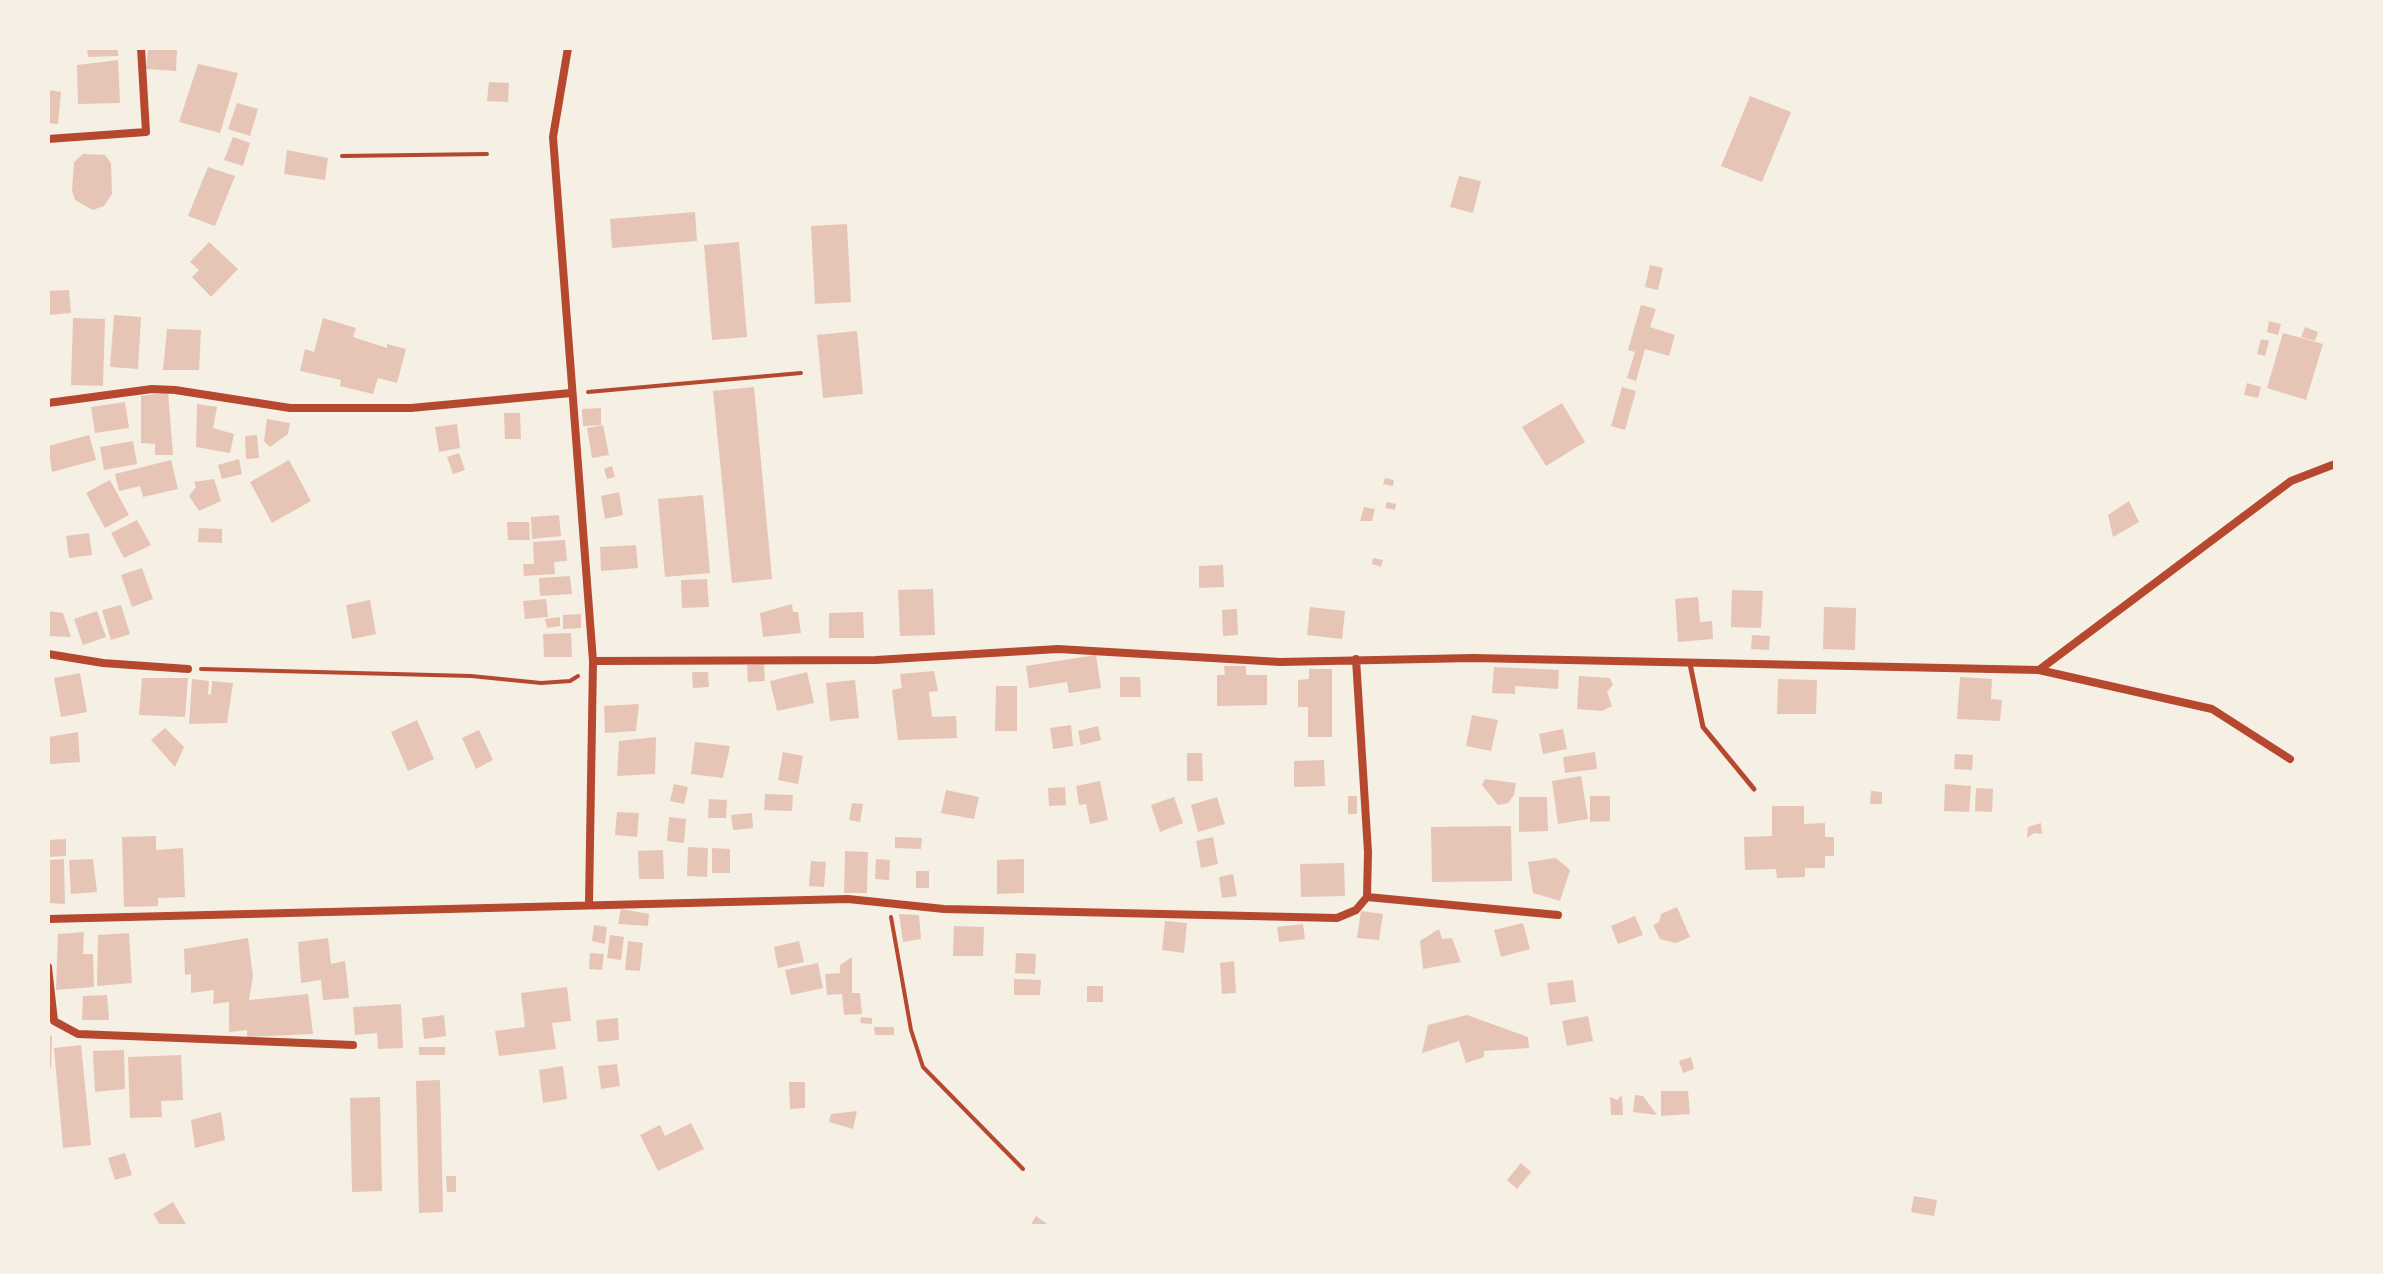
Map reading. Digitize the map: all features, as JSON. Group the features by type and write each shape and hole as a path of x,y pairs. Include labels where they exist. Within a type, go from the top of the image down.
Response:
{"street":[{"path":"48,139 146,132 141,48"},
{"path":"568,48 553,137 593,661 595,733 589,904"},
{"path":"48,403 152,389 290,408 411,408 571,393"},
{"path":"2039,670 2291,481 2335,464"},
{"path":"593,661 876,660 1058,649 1280,662 1356,659 2039,670 2212,709 2290,759"},
{"path":"48,654 103,663 188,669"},
{"path":"48,919 848,899 944,909 1337,918 1356,910 1367,897 1368,852 1356,659"},
{"path":"1367,897 1558,915"},
{"path":"48,967 54,1021 78,1034 353,1045"}],"lane":[{"path":"1690,663 1703,727 1754,789"}],"path":[{"path":"342,156 487,154"},
{"path":"571,393 801,373"},
{"path":"188,669 471,676 541,683 570,681 593,661"},
{"path":"888,903 911,1030 923,1067 1023,1169"}],"building":[{"path":"87,48 118,48 118,56 88,57"},
{"path":"148,49 177,50 176,71 146,69"},
{"path":"118,60 120,103 78,104 77,65"},
{"path":"198,64 238,73 220,133 179,122"},
{"path":"489,82 509,83 508,102 487,101"},
{"path":"48,90 61,92 58,124 48,123"},
{"path":"1750,96 1791,112 1762,182 1721,166"},
{"path":"237,103 258,109 250,136 228,129"},
{"path":"233,137 250,143 243,166 224,160"},
{"path":"287,150 328,158 325,180 284,174"},
{"path":"83,154 105,155 111,163 112,194 104,206 93,210 75,200 72,191 74,162"},
{"path":"208,167 235,176 215,226 188,216"},
{"path":"1459,176 1481,181 1473,213 1450,207"},
{"path":"695,212 697,241 612,248 610,219"},
{"path":"847,224 851,302 815,304 811,226"},
{"path":"209,242 238,269 211,297 192,277 199,270 190,262"},
{"path":"739,242 747,337 712,340 704,245"},
{"path":"1650,265 1663,268 1658,290 1645,287"},
{"path":"69,290 71,313 48,315 48,291"},
{"path":"1641,305 1656,309 1650,327 1675,335 1669,356 1645,349 1636,381 1627,378 1635,352 1628,350"},
{"path":"114,315 141,317 138,369 110,367"},
{"path":"73,318 105,319 103,386 71,385"},
{"path":"323,318 356,328 353,337 387,348 387,344 406,349 397,383 378,378 373,394 340,386 341,380 300,371 305,349 314,352"},
{"path":"2269,321 2281,324 2278,335 2267,332"},
{"path":"2305,327 2318,332 2315,341 2301,337"},
{"path":"167,329 201,330 199,370 163,370"},
{"path":"857,331 863,394 823,398 817,335"},
{"path":"2283,333 2323,344 2306,400 2267,388"},
{"path":"2261,339 2269,341 2265,356 2257,354"},
{"path":"2247,383 2261,387 2258,398 2244,395"},
{"path":"754,387 772,579 732,583 713,391"},
{"path":"1622,387 1636,391 1625,430 1611,426"},
{"path":"168,392 173,455 155,455 155,444 141,443 141,396"},
{"path":"125,402 129,428 95,433 91,407"},
{"path":"1562,403 1585,442 1546,466 1522,427"},
{"path":"197,404 217,407 213,428 234,434 230,453 196,447"},
{"path":"601,408 601,425 583,426 582,409"},
{"path":"504,413 520,413 521,439 505,439"},
{"path":"267,419 290,423 288,434 270,447 264,441"},
{"path":"457,424 460,448 439,452 435,427"},
{"path":"603,425 609,455 592,458 587,428"},
{"path":"89,435 96,460 52,472 48,446"},
{"path":"257,435 259,458 246,459 245,436"},
{"path":"133,441 137,464 104,470 100,447"},
{"path":"459,453 465,470 453,474 447,457"},
{"path":"239,459 242,474 222,479 218,465"},
{"path":"171,460 178,489 143,497 140,486 119,491 115,474"},
{"path":"289,460 311,501 272,523 250,482"},
{"path":"612,466 615,477 607,479 604,469"},
{"path":"1385,478 1394,480 1393,486 1383,484"},
{"path":"214,479 221,501 199,511 189,496 196,487 194,482"},
{"path":"110,480 129,515 105,528 86,493"},
{"path":"619,492 623,515 605,519 601,496"},
{"path":"703,495 710,573 665,577 658,499"},
{"path":"2129,501 2139,522 2113,537 2108,515"},
{"path":"1387,502 1396,504 1395,510 1385,508"},
{"path":"1364,507 1375,509 1372,521 1360,521"},
{"path":"559,515 561,536 532,539 531,517"},
{"path":"137,520 151,545 124,558 111,533"},
{"path":"507,522 529,522 530,540 508,540"},
{"path":"199,528 222,529 222,543 198,542"},
{"path":"89,533 92,555 69,558 66,536"},
{"path":"565,540 567,561 554,562 555,574 524,576 523,564 534,564 533,542"},
{"path":"636,545 638,568 601,571 600,547"},
{"path":"1373,558 1383,560 1381,567 1372,564"},
{"path":"1223,565 1224,587 1199,588 1199,566"},
{"path":"142,568 153,599 132,607 121,575"},
{"path":"570,576 572,594 540,596 539,578"},
{"path":"707,579 709,607 682,608 681,580"},
{"path":"933,589 935,635 900,636 898,590"},
{"path":"1732,590 1763,591 1761,628 1731,627"},
{"path":"1698,597 1700,622 1712,621 1713,639 1678,642 1675,599"},
{"path":"546,599 548,617 525,619 523,601"},
{"path":"370,600 376,634 352,639 346,605"},
{"path":"792,604 793,612 798,612 801,633 763,637 760,613"},
{"path":"121,605 130,634 111,640 102,610"},
{"path":"1310,607 1345,611 1342,639 1307,635"},
{"path":"1824,607 1856,608 1855,650 1823,649"},
{"path":"1237,609 1238,635 1223,636 1222,610"},
{"path":"48,611 63,613 71,637 48,636"},
{"path":"97,611 106,637 83,645 74,619"},
{"path":"863,612 864,638 829,638 829,613"},
{"path":"581,614 581,628 563,629 563,615"},
{"path":"560,617 560,626 547,628 545,619"},
{"path":"571,633 572,657 544,657 543,634"},
{"path":"1752,635 1770,636 1769,650 1751,649"},
{"path":"1096,655 1101,688 1069,693 1067,682 1029,688 1026,666"},
{"path":"764,664 765,681 748,682 747,665"},
{"path":"1224,666 1246,666 1246,675 1267,675 1267,705 1217,706 1217,675 1225,675"},
{"path":"1494,667 1559,670 1558,689 1515,686 1515,694 1492,693"},
{"path":"1309,669 1332,669 1332,737 1308,737 1308,707 1298,707 1298,680 1309,679"},
{"path":"934,671 938,691 929,692 932,717 956,716 957,738 898,740 892,690 902,688 900,674"},
{"path":"692,672 708,672 709,687 693,688"},
{"path":"807,672 814,703 777,711 770,681"},
{"path":"80,673 87,712 61,717 54,678"},
{"path":"1579,676 1610,678 1613,685 1607,692 1612,706 1602,711 1577,709"},
{"path":"1120,677 1140,677 1141,697 1120,697"},
{"path":"1960,677 1992,679 1991,699 2002,700 2000,721 1957,719"},
{"path":"142,678 188,678 185,717 139,715"},
{"path":"192,679 209,681 208,695 211,694 212,681 233,683 227,723 189,724"},
{"path":"1778,679 1817,680 1816,714 1777,714"},
{"path":"855,680 859,718 830,721 826,683"},
{"path":"996,686 1017,686 1017,731 995,731"},
{"path":"639,704 636,731 605,733 604,706"},
{"path":"1472,715 1498,720 1491,751 1466,746"},
{"path":"417,720 434,759 408,771 391,732"},
{"path":"1071,725 1073,746 1053,749 1050,728"},
{"path":"1098,726 1101,740 1081,745 1078,731"},
{"path":"165,728 184,747 175,767 151,740"},
{"path":"1563,729 1567,749 1543,754 1539,734"},
{"path":"479,730 493,760 476,769 462,738"},
{"path":"78,732 80,762 50,764 49,737"},
{"path":"656,737 655,774 617,776 619,741"},
{"path":"695,742 730,746 723,778 691,774"},
{"path":"783,752 803,756 798,784 778,780"},
{"path":"1595,752 1597,769 1565,773 1563,757"},
{"path":"1187,753 1202,753 1203,781 1187,781"},
{"path":"1955,754 1973,755 1972,770 1954,769"},
{"path":"1324,760 1325,786 1294,787 1294,761"},
{"path":"1581,776 1588,819 1558,824 1552,781"},
{"path":"1485,779 1516,783 1514,795 1508,803 1498,805 1482,785"},
{"path":"1100,781 1108,820 1090,824 1086,804 1079,805 1076,786"},
{"path":"674,784 688,787 684,804 670,801"},
{"path":"1945,784 1971,786 1969,812 1944,811"},
{"path":"1065,787 1066,805 1049,806 1048,788"},
{"path":"1976,788 1993,789 1992,812 1975,811"},
{"path":"946,790 979,797 974,819 941,813"},
{"path":"1871,791 1882,792 1882,804 1870,804"},
{"path":"765,794 793,795 792,811 764,810"},
{"path":"1348,796 1357,796 1357,814 1348,814"},
{"path":"1590,796 1610,796 1610,821 1590,822"},
{"path":"1174,797 1183,823 1160,832 1151,805"},
{"path":"1217,797 1225,824 1198,832 1191,805"},
{"path":"1519,797 1547,797 1548,831 1519,832"},
{"path":"709,799 727,800 726,818 708,818"},
{"path":"852,803 863,804 860,822 849,820"},
{"path":"1772,806 1804,806 1804,824 1825,823 1825,837 1834,837 1834,856 1825,856 1825,868 1805,868 1805,877 1777,878 1776,869 1745,870 1744,837 1772,836"},
{"path":"617,812 639,813 637,837 615,835"},
{"path":"752,813 753,828 733,830 731,815"},
{"path":"669,817 686,819 684,843 667,841"},
{"path":"2041,823 2042,834 2034,833 2027,838 2028,827"},
{"path":"1511,826 1512,881 1432,882 1431,827"},
{"path":"156,836 156,850 183,848 185,897 158,898 158,906 124,907 122,837"},
{"path":"895,837 922,838 921,849 895,848"},
{"path":"1213,837 1218,864 1201,868 1196,841"},
{"path":"66,839 66,856 48,857 48,840"},
{"path":"688,847 708,848 707,877 687,876"},
{"path":"712,848 730,849 730,873 712,873"},
{"path":"663,850 664,879 639,879 638,851"},
{"path":"845,851 868,852 867,893 844,893"},
{"path":"1556,858 1570,870 1560,901 1533,893 1528,862"},
{"path":"64,859 65,904 48,903 48,860"},
{"path":"93,859 97,892 71,894 69,860"},
{"path":"876,859 890,860 889,880 875,879"},
{"path":"1024,859 1024,893 997,894 997,860"},
{"path":"811,861 826,862 824,887 809,886"},
{"path":"1344,863 1345,896 1301,897 1300,864"},
{"path":"916,871 929,871 929,888 916,888"},
{"path":"1233,874 1237,896 1222,898 1219,877"},
{"path":"1677,907 1690,937 1676,943 1660,939 1653,925 1659,922 1661,914"},
{"path":"621,909 649,914 648,926 618,924"},
{"path":"1361,911 1383,914 1379,940 1357,938"},
{"path":"899,914 919,915 921,939 903,942"},
{"path":"1635,916 1643,935 1618,944 1611,926"},
{"path":"1165,921 1187,923 1184,953 1162,950"},
{"path":"1523,923 1530,949 1501,957 1494,930"},
{"path":"1303,924 1305,939 1279,942 1277,927"},
{"path":"594,925 607,927 605,944 592,941"},
{"path":"954,926 984,927 983,956 953,956"},
{"path":"1439,929 1442,939 1452,938 1461,962 1423,969 1420,941"},
{"path":"84,932 83,954 93,954 94,987 56,990 58,934"},
{"path":"129,933 132,983 97,986 98,935"},
{"path":"610,935 624,937 621,960 607,958"},
{"path":"248,938 253,976 249,1000 308,994 313,1034 247,1037 247,1030 229,1032 229,1002 213,1004 214,990 191,993 191,974 185,975 184,949"},
{"path":"328,938 331,964 345,961 349,998 323,1000 321,980 301,983 298,942"},
{"path":"628,941 643,943 640,971 625,970"},
{"path":"799,941 804,962 778,968 774,947"},
{"path":"590,953 604,954 602,970 589,969"},
{"path":"1016,953 1036,954 1035,974 1015,973"},
{"path":"852,957 852,993 860,993 862,1014 844,1015 842,994 827,995 825,974 840,973 840,965"},
{"path":"1234,961 1236,993 1222,994 1220,963"},
{"path":"818,963 823,988 791,995 785,970"},
{"path":"1014,979 1041,980 1040,995 1014,995"},
{"path":"1573,980 1576,1002 1550,1005 1547,983"},
{"path":"1087,986 1103,986 1103,1002 1087,1002"},
{"path":"567,987 571,1021 552,1023 556,1049 499,1056 495,1031 525,1027 521,993"},
{"path":"107,995 109,1020 82,1020 83,996"},
{"path":"401,1004 403,1048 378,1049 377,1033 355,1035 353,1007"},
{"path":"444,1015 446,1036 424,1039 422,1018"},
{"path":"1467,1015 1528,1037 1529,1048 1484,1051 1484,1057 1466,1063 1459,1041 1422,1053 1428,1025"},
{"path":"1588,1016 1593,1041 1567,1046 1562,1021"},
{"path":"861,1017 872,1018 872,1024 860,1023"},
{"path":"618,1018 619,1040 598,1042 596,1020"},
{"path":"874,1027 894,1027 894,1035 875,1035"},
{"path":"48,1034 52,1036 51,1068 48,1068"},
{"path":"81,1045 91,1145 63,1148 54,1048"},
{"path":"419,1047 445,1047 445,1055 419,1055"},
{"path":"124,1050 125,1089 95,1092 93,1051"},
{"path":"181,1055 183,1100 161,1101 162,1117 130,1118 128,1057"},
{"path":"1691,1057 1694,1069 1683,1073 1679,1061"},
{"path":"617,1064 620,1086 601,1089 598,1066"},
{"path":"563,1066 567,1099 543,1103 539,1070"},
{"path":"440,1080 443,1212 419,1213 416,1081"},
{"path":"789,1082 805,1082 805,1108 790,1109"},
{"path":"1661,1091 1688,1091 1690,1114 1661,1116"},
{"path":"1622,1095 1623,1115 1611,1115 1610,1097 1617,1100"},
{"path":"1635,1095 1643,1096 1657,1115 1633,1112"},
{"path":"380,1097 382,1191 352,1192 350,1098"},
{"path":"857,1111 853,1129 829,1122 831,1114"},
{"path":"221,1112 225,1140 195,1148 191,1120"},
{"path":"691,1123 704,1149 658,1171 640,1135 660,1125 665,1136"},
{"path":"125,1153 132,1175 115,1180 108,1158"},
{"path":"1521,1163 1531,1172 1517,1189 1507,1180"},
{"path":"446,1176 456,1176 456,1192 447,1192"},
{"path":"1914,1196 1937,1200 1934,1216 1911,1212"},
{"path":"173,1202 187,1226 161,1226 153,1214"},
{"path":"1036,1216 1050,1226 1030,1226"}]}
